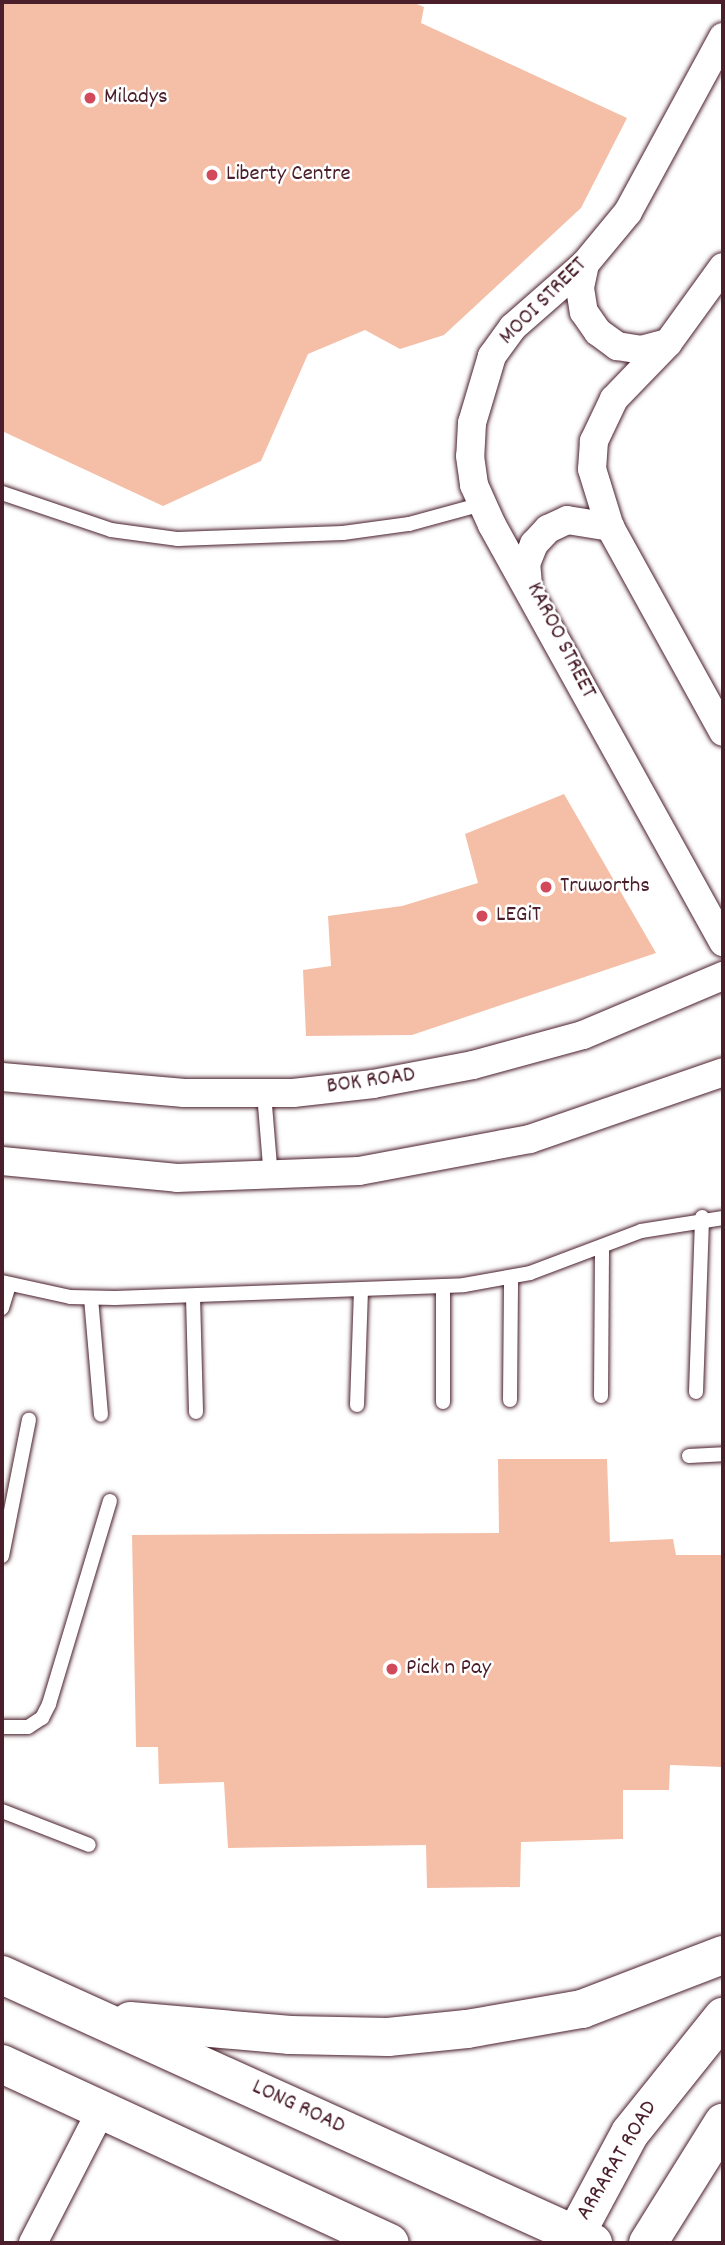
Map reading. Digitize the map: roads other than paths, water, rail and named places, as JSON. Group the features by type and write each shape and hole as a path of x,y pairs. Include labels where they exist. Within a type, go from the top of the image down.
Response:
{"street":[{"name":"MOOI STREET","path":"528,585 474,485 472,423 492,356 513,327 585,264 628,212 723,37"},
{"path":"585,264 582,300 597,332 618,346 641,350 668,343"},
{"path":"723,267 668,343 614,399 594,441 592,469 610,527 723,732"},
{"name":"KAROO STREET","path":"610,527 567,520 548,529 534,544 526,564 528,585 723,942"},
{"name":"BOK ROAD","path":"2,1077 184,1093 264,1093 412,1077 531,1050 677,999 723,976"},
{"path":"2,1161 177,1178 271,1179 435,1160 530,1139 723,1072"},
{"path":"104,2019 290,2035 388,2037 454,2030 582,2008 723,1955"},
{"name":"LONG ROAD","path":"2,1975 104,2019 579,2240"},
{"name":"ARRARAT ROAD","path":"579,2240 630,2133 723,2017"},
{"path":"2,2064 390,2243"},
{"path":"33,2243 102,2109"},
{"path":"648,2243 723,2123"}],"lane":[{"path":"2,493 111,530 178,539 343,533 409,524 482,504"},
{"path":"264,1093 271,1179"},
{"path":"2,1308 6,1284 91,1298 360,1290 443,1286 511,1278 602,1248 641,1231 702,1217 723,1218"},
{"path":"696,1392 702,1217"},
{"path":"601,1396 602,1248"},
{"path":"510,1400 511,1278"},
{"path":"443,1286 443,1402"},
{"path":"357,1405 360,1290"},
{"path":"193,1296 195,1412"},
{"path":"91,1298 101,1415"},
{"path":"2,1556 29,1420"},
{"path":"689,1456 723,1454"},
{"path":"2,1727 28,1727 42,1718 49,1704 110,1501"},
{"path":"2,1811 89,1845"}],"place":[{"name":"Miladys","path":"90,98"},
{"name":"Liberty Centre","path":"212,175"},
{"name":"Truworths","path":"546,887"},
{"name":"LEGiT","path":"482,916"},
{"name":"Pick n Pay","path":"392,1669"}]}
